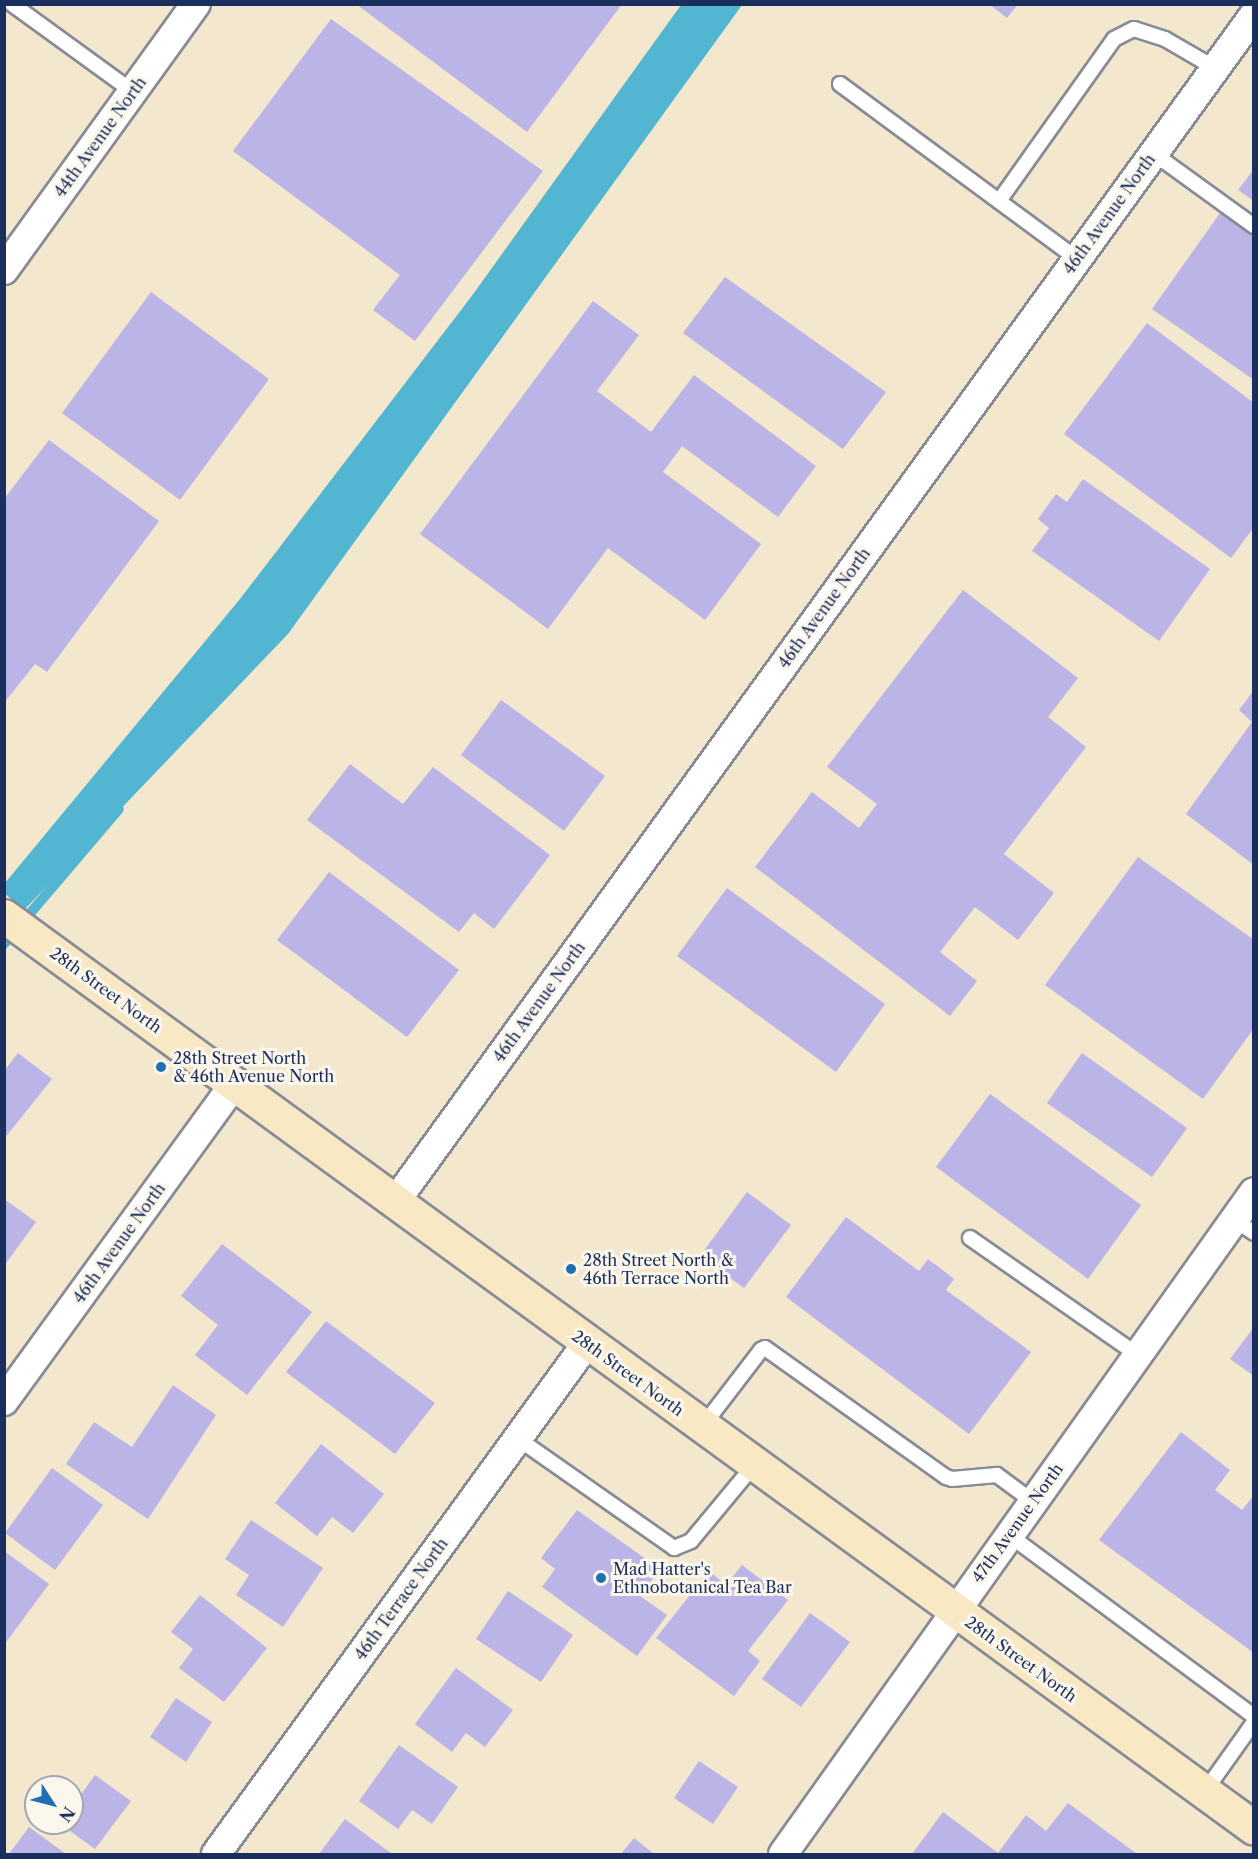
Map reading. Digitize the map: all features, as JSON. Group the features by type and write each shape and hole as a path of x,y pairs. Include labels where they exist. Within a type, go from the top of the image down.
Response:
{"street":[{"name":"44th Avenue North","path":"4,270 196,4"},
{"name":"46th Avenue North","path":"395,1202 1254,15"},
{"name":"28th Street North","path":"4,916 1254,1828"},
{"name":"46th Avenue North","path":"4,1401 234,1084"},
{"name":"47th Avenue North","path":"783,1854 1138,1354 1244,1226 1254,1192"},
{"name":"46th Terrace North","path":"216,1854 587,1343"}],"lane":[{"path":"12,4 133,92"},
{"path":"999,201 1114,39 1134,29 1165,39 1215,68"},
{"path":"840,84 1077,259"},
{"path":"1153,153 1254,225"},
{"path":"970,1238 1138,1354"},
{"path":"702,1427 760,1350 765,1348 946,1477 952,1479 997,1475 1032,1502"},
{"path":"518,1438 674,1548 691,1541 754,1465"},
{"path":"1009,1535 1254,1716"},
{"path":"1205,1791 1254,1722"}],"water":[{"path":"681,5 742,5 288,634 25,909 5,894 5,883 240,599 471,297"}],"building":[{"path":"356,4 622,4 527,132"},
{"path":"989,4 1018,4 1007,18"},
{"path":"331,19 543,171 415,341 373,310 400,275 233,151"},
{"path":"1254,169 1254,201 1238,190"},
{"path":"1220,213 1254,236 1254,380 1152,309"},
{"path":"725,277 886,392 843,449 683,333"},
{"path":"151,292 269,379 180,500 62,413"},
{"path":"593,301 639,335 597,391 651,432 694,375 816,466 778,517 682,446 663,472 761,544 705,620 608,548 548,629 420,534"},
{"path":"1147,323 1254,403 1254,527 1231,558 1064,434"},
{"path":"49,440 159,521 47,672 35,664 4,703 4,499"},
{"path":"1083,479 1210,569 1159,641 1032,551 1049,528 1038,519 1056,494 1067,502"},
{"path":"963,590 1078,678 1048,717 1086,747 1004,854 1054,893 1018,940 975,907 940,952 977,981 950,1016 755,867 812,792 859,828 877,804 827,767"},
{"path":"1254,690 1254,865 1186,814 1252,722 1239,710"},
{"path":"501,700 605,776 564,831 461,755"},
{"path":"350,764 403,804 433,767 550,855 494,929 474,913 459,932 307,820"},
{"path":"1138,857 1254,940 1254,1028 1203,1099 1045,985"},
{"path":"329,872 459,970 407,1037 277,940"},
{"path":"727,888 885,1004 836,1072 677,956"},
{"path":"18,1053 52,1079 4,1139 4,1071"},
{"path":"1082,1053 1187,1128 1152,1177 1047,1103"},
{"path":"990,1094 1141,1205 1088,1279 936,1167"},
{"path":"747,1192 791,1225 744,1288 700,1256"},
{"path":"4,1199 36,1222 4,1266"},
{"path":"846,1217 919,1271 928,1259 954,1279 946,1290 1031,1352 969,1434 786,1297"},
{"path":"222,1244 312,1312 247,1395 195,1355 218,1325 181,1296"},
{"path":"326,1321 435,1403 395,1454 286,1372"},
{"path":"1254,1327 1254,1376 1230,1359"},
{"path":"173,1385 216,1415 148,1519 66,1464 94,1422 132,1447"},
{"path":"1181,1432 1230,1470 1215,1490 1242,1510 1254,1495 1254,1653 1099,1540"},
{"path":"321,1444 384,1494 353,1533 332,1517 317,1536 275,1503"},
{"path":"52,1468 103,1505 55,1570 5,1533"},
{"name":"Mad Hatter's Ethnobotanical Tea Bar","path":"577,1510 660,1569 640,1596 667,1615 637,1656 542,1587 555,1569 541,1558"},
{"path":"251,1520 323,1568 283,1627 236,1595 249,1575 225,1559"},
{"path":"4,1551 49,1584 4,1645"},
{"path":"742,1565 788,1600 748,1651 760,1661 734,1696 656,1638 709,1571 726,1585"},
{"path":"508,1591 573,1635 541,1682 476,1639"},
{"path":"200,1595 267,1648 224,1702 179,1668 193,1649 171,1632"},
{"path":"810,1613 850,1642 801,1707 762,1679"},
{"path":"456,1668 513,1710 485,1747 466,1733 452,1752 415,1724"},
{"path":"176,1698 212,1722 186,1762 150,1737"},
{"path":"399,1745 458,1787 432,1824 412,1810 398,1829 359,1801"},
{"path":"699,1761 738,1787 713,1824 674,1798"},
{"path":"95,1775 131,1801 95,1849 76,1835 84,1835 84,1790"},
{"path":"1068,1803 1137,1854 912,1854 943,1812 998,1853 1026,1815 1046,1831"},
{"path":"345,1819 392,1854 319,1854"},
{"path":"24,1834 40,1835 66,1854 9,1854"},
{"path":"634,1838 654,1854 621,1854"}],"waterway":[{"path":"4,944 119,809"}],"place":[{"name":"28th Street North & 46th Avenue North","path":"161,1067"},
{"name":"28th Street North & 46th Terrace North","path":"571,1269"},
{"name":"Mad Hatter's Ethnobotanical Tea Bar","path":"601,1578"}]}
